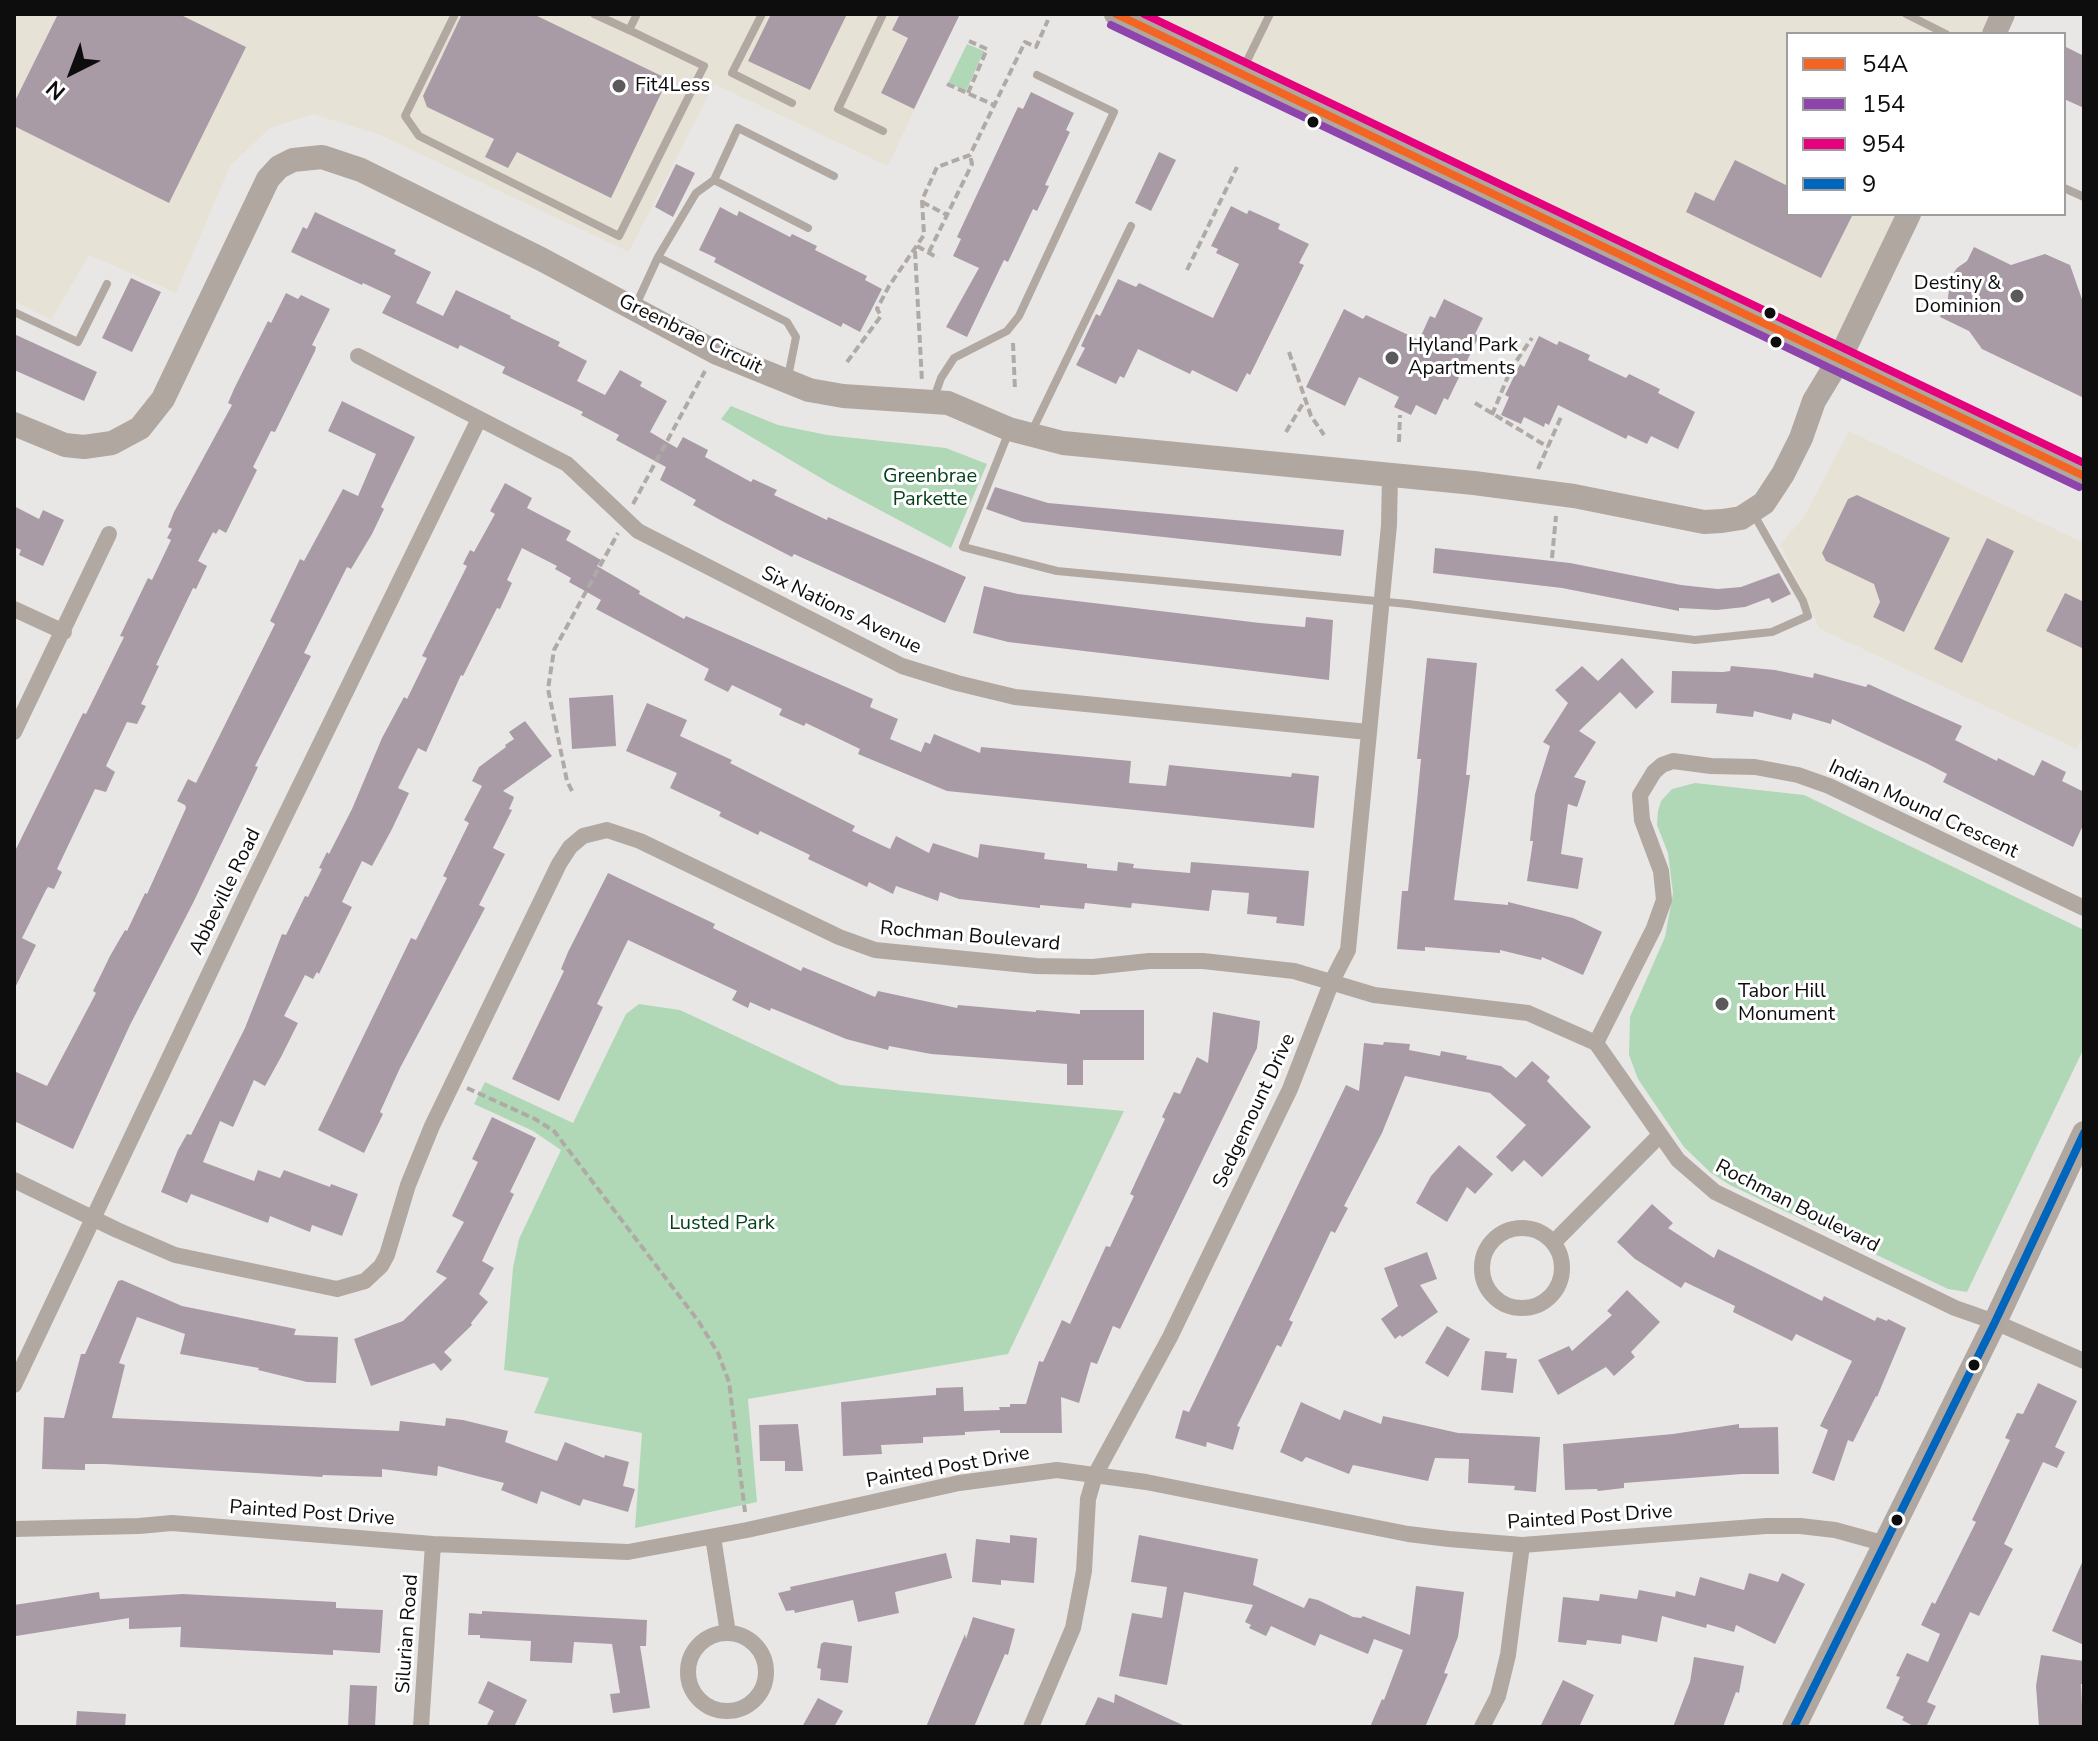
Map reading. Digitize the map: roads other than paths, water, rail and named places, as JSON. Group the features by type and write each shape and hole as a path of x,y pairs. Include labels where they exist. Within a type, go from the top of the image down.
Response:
{"street":[{"path":"1116,14 2084,476"},
{"name":"Greenbrae Circuit","path":"14,424 65,445 84,447 112,443 140,428 163,399 268,179 279,167 307,157 322,157 361,170 635,308 715,352 787,382 838,395 927,400 966,409 1020,432 1063,443 1450,480 1558,494 1704,522 1741,518 1752,512"},
{"path":"1752,512 1764,503 1783,474 1814,401 1840,358 1908,216"},
{"name":"Six Nations Avenue","path":"358,356 567,464 638,531 902,666 994,693 1042,700 1368,732"},
{"name":"Abbeville Road","path":"14,1385 247,894 479,419"},
{"name":"Sedgemount Drive","path":"1031,1727 1073,1628 1084,1571 1088,1499 1095,1475 1170,1337 1283,1103 1332,981 1348,950 1389,525 1390,476"},
{"path":"14,732 109,534"},
{"path":"14,609 64,632"},
{"name":"Indian Mound Crescent","path":"1596,1043 1654,928 1664,900 1661,871 1640,809 1640,795 1654,772 1673,761 1755,767 1798,775 1829,786 2084,908"},
{"name":"Rochman Boulevard","path":"14,1180 93,1219 194,1261 337,1289 365,1281 381,1266 408,1185 453,1082 559,864 576,841 598,831 615,831 839,937 875,950 1036,966 1093,967 1149,961 1203,961 1294,971 1374,995 1525,1012 1596,1043 1659,1136 1684,1166 1715,1192 1955,1308 2084,1361"},
{"path":"1794,1727 1995,1322 2084,1133"},
{"path":"1554,1242 1659,1136"},
{"path":"1518,1227 1538,1230 1554,1242 1562,1260 1561,1279 1551,1296 1535,1307 1515,1309 1497,1301 1485,1286 1480,1266 1486,1247 1500,1233 1518,1227"},
{"name":"Painted Post Drive","path":"14,1529 172,1523 433,1544 628,1552 747,1530 943,1486 1057,1470 1249,1502 1408,1534 1522,1545 1766,1526 1835,1530 1886,1544"},
{"path":"713,1537 728,1633"},
{"name":"Silurian Road","path":"421,1727 433,1544"},
{"path":"1482,1727 1498,1696 1508,1655 1522,1545"},
{"path":"728,1633 742,1636 760,1649 767,1669 761,1693 748,1706 732,1711 709,1707 692,1691 687,1670 696,1647 712,1635 728,1633"}],"lane":[{"path":"455,14 405,116 419,136 619,236 704,66 594,14"},
{"path":"629,30 637,14"},
{"path":"762,14 732,73 792,103"},
{"path":"883,14 838,109 883,131"},
{"path":"1242,72 1270,14"},
{"path":"1906,14 1942,32"},
{"path":"927,400 954,358 1007,331 1019,316 1114,112 1037,75"},
{"path":"635,308 658,257 696,193 714,180 738,128 834,176"},
{"path":"714,180 808,228"},
{"path":"1131,226 1020,432 963,547 1057,571 1587,625 1695,640 1772,632 1808,616 1803,601 1752,512"},
{"path":"658,257 787,322 796,337 787,382"},
{"path":"14,312 78,342 107,284"}],"place":[{"name":"Fit4Less","path":"619,86"},
{"name":"Destiny & Dominion","path":"2017,296"},
{"name":"Hyland Park Apartments","path":"1392,358"},
{"name":"Tabor Hill Monument","path":"1722,1004"}],"park label":[{"name":"Greenbrae Parkette","path":"930,488"},
{"name":"Lusted Park","path":"722,1224"}]}
